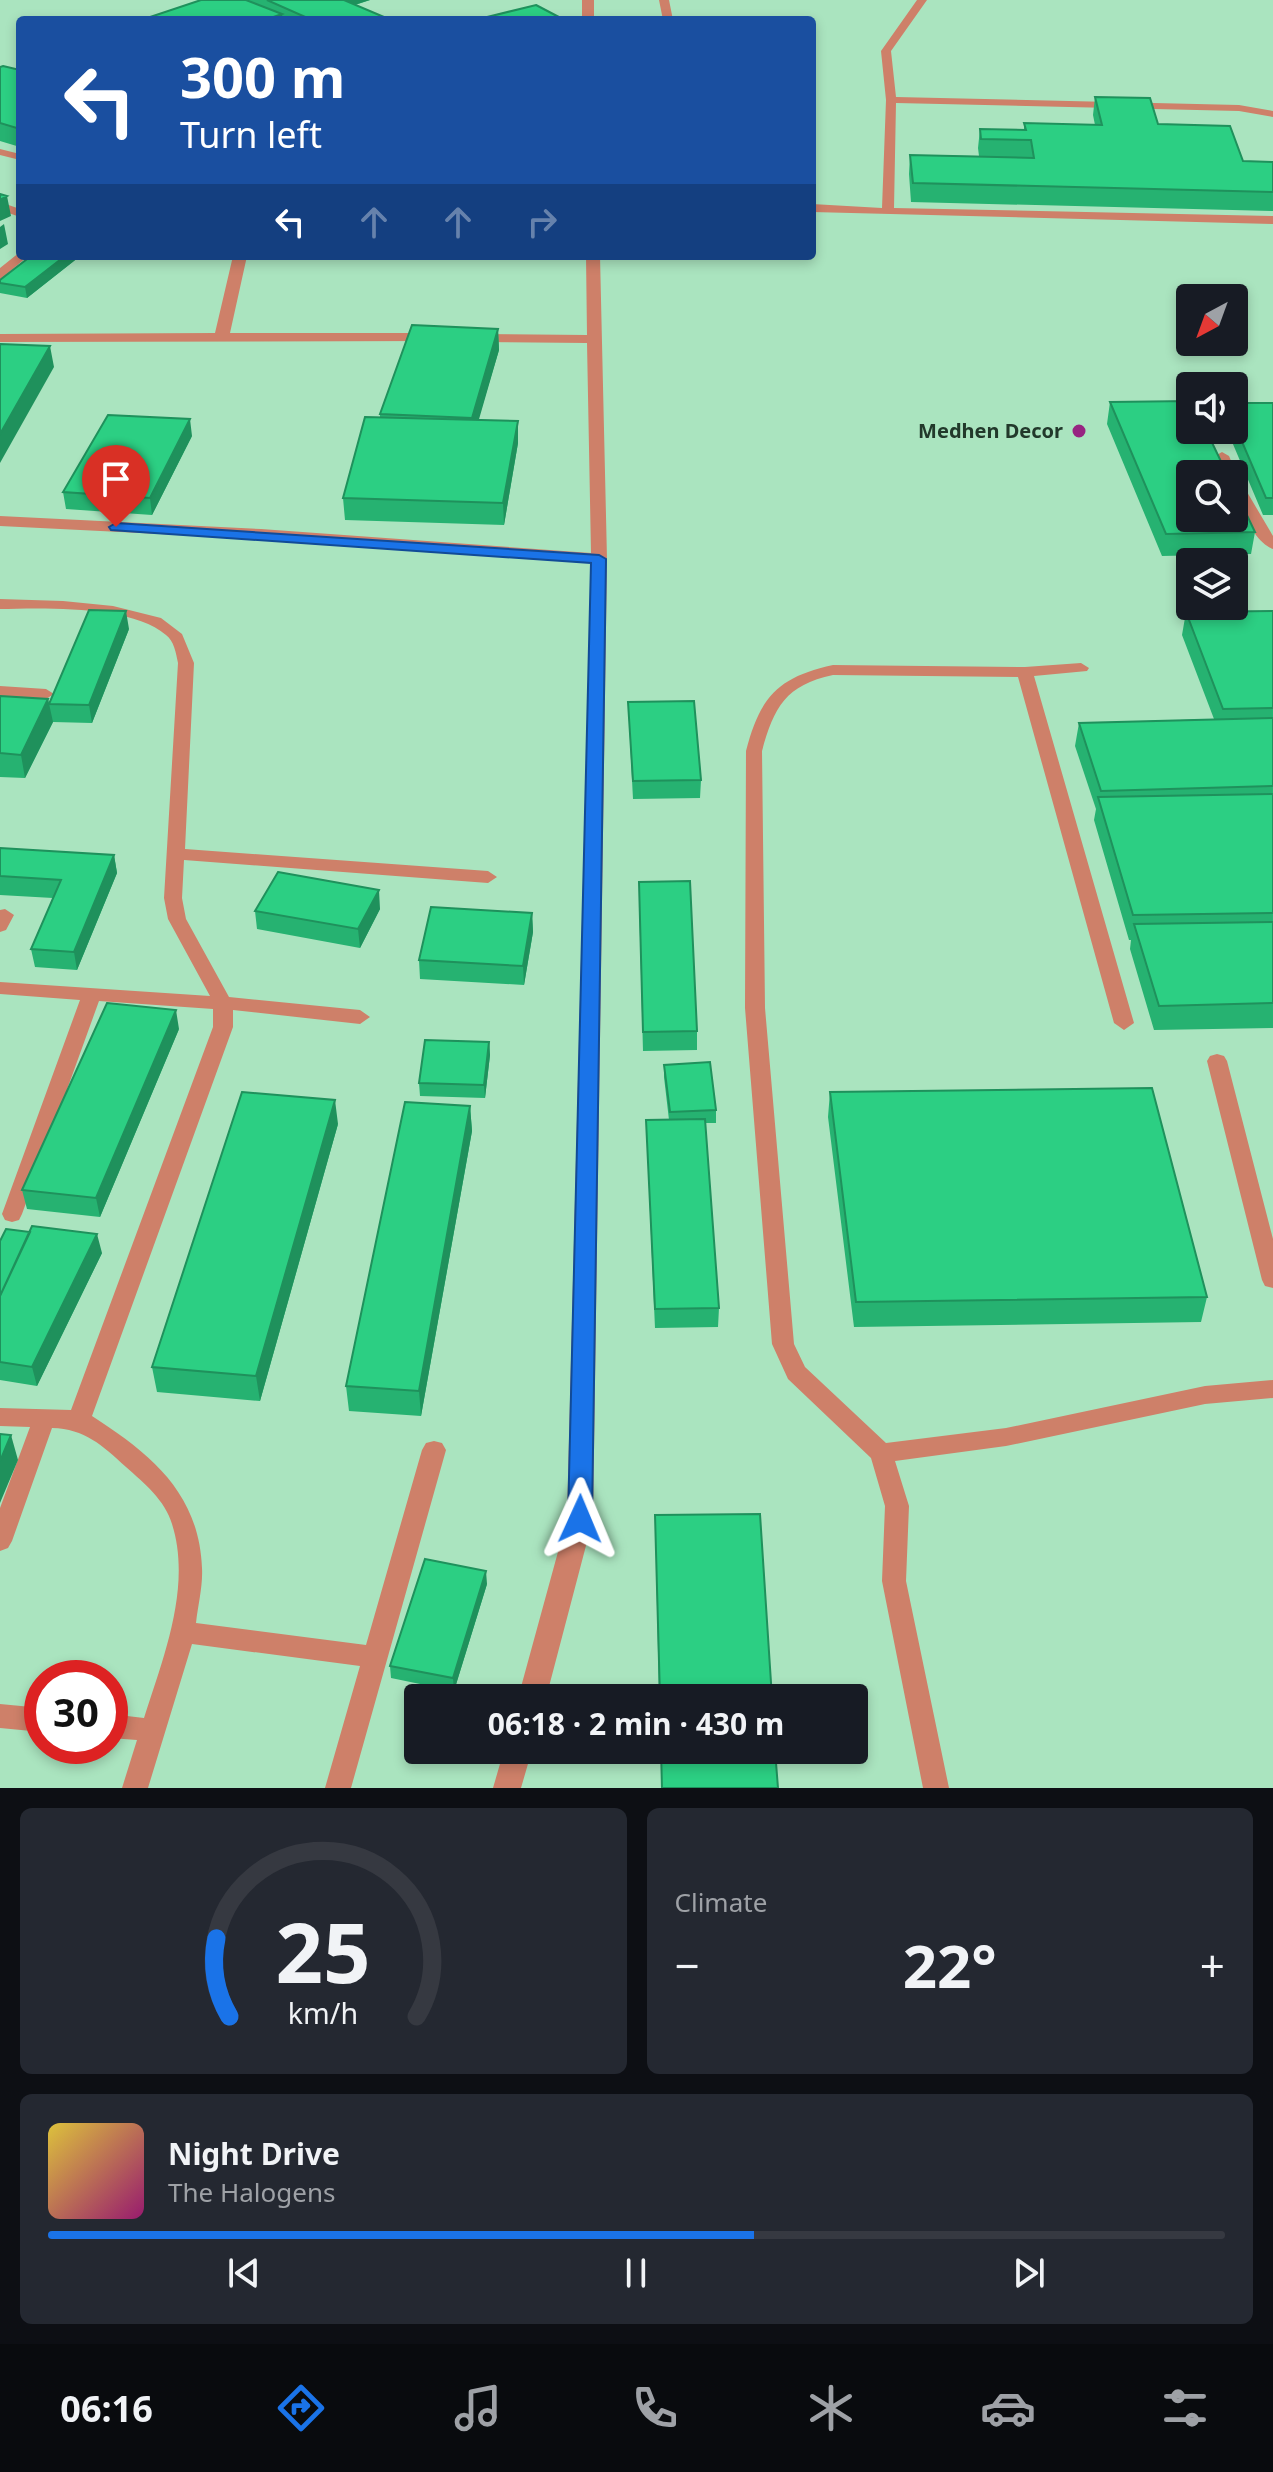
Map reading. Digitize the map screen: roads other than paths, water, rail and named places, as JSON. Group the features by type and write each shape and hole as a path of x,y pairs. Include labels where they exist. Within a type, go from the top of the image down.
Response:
{"street":[{"path":"0,276 17,260"},
{"path":"221,339 239,260"},
{"path":"536,1684 580,1519 599,559 593,260"},
{"path":"0,327 33,339"},
{"path":"0,338 595,339"},
{"path":"0,521 261,534 599,559"},
{"path":"507,1788 514,1764"}],"lane":[{"path":"888,212 891,100 886,51 922,0"},
{"path":"891,100 1239,108 1273,114"},
{"path":"816,208 1273,220"},
{"path":"1222,456 1224,460"},
{"path":"1248,505 1263,534 1273,545"},
{"path":"0,604 38,603 150,619 170,630 182,647 186,663 173,898 177,919 223,1003 223,1027 79,1420"},
{"path":"936,1788 894,1581 897,1506 881,1453 796,1373 783,1344 755,1008 754,751 760,723 775,699 792,681 809,674 833,670 1025,672 1081,668"},
{"path":"1025,672 1124,1023"},
{"path":"0,691 46,694"},
{"path":"176,854 488,877"},
{"path":"0,988 223,1003 360,1017"},
{"path":"12,1214 92,994"},
{"path":"1217,1061 1273,1280"},
{"path":"881,1453 1006,1437 1205,1395 1273,1389"},
{"path":"0,1417 79,1420 117,1444 164,1487 184,1522 190,1569 183,1632 135,1788"},
{"path":"0,1541 44,1419"},
{"path":"338,1788 434,1450"},
{"path":"183,1632 375,1657"},
{"path":"0,1716 24,1718"},
{"path":"128,1728 152,1730"}],"place":[{"name":"Medhen Decor","path":"1079,431"}]}
